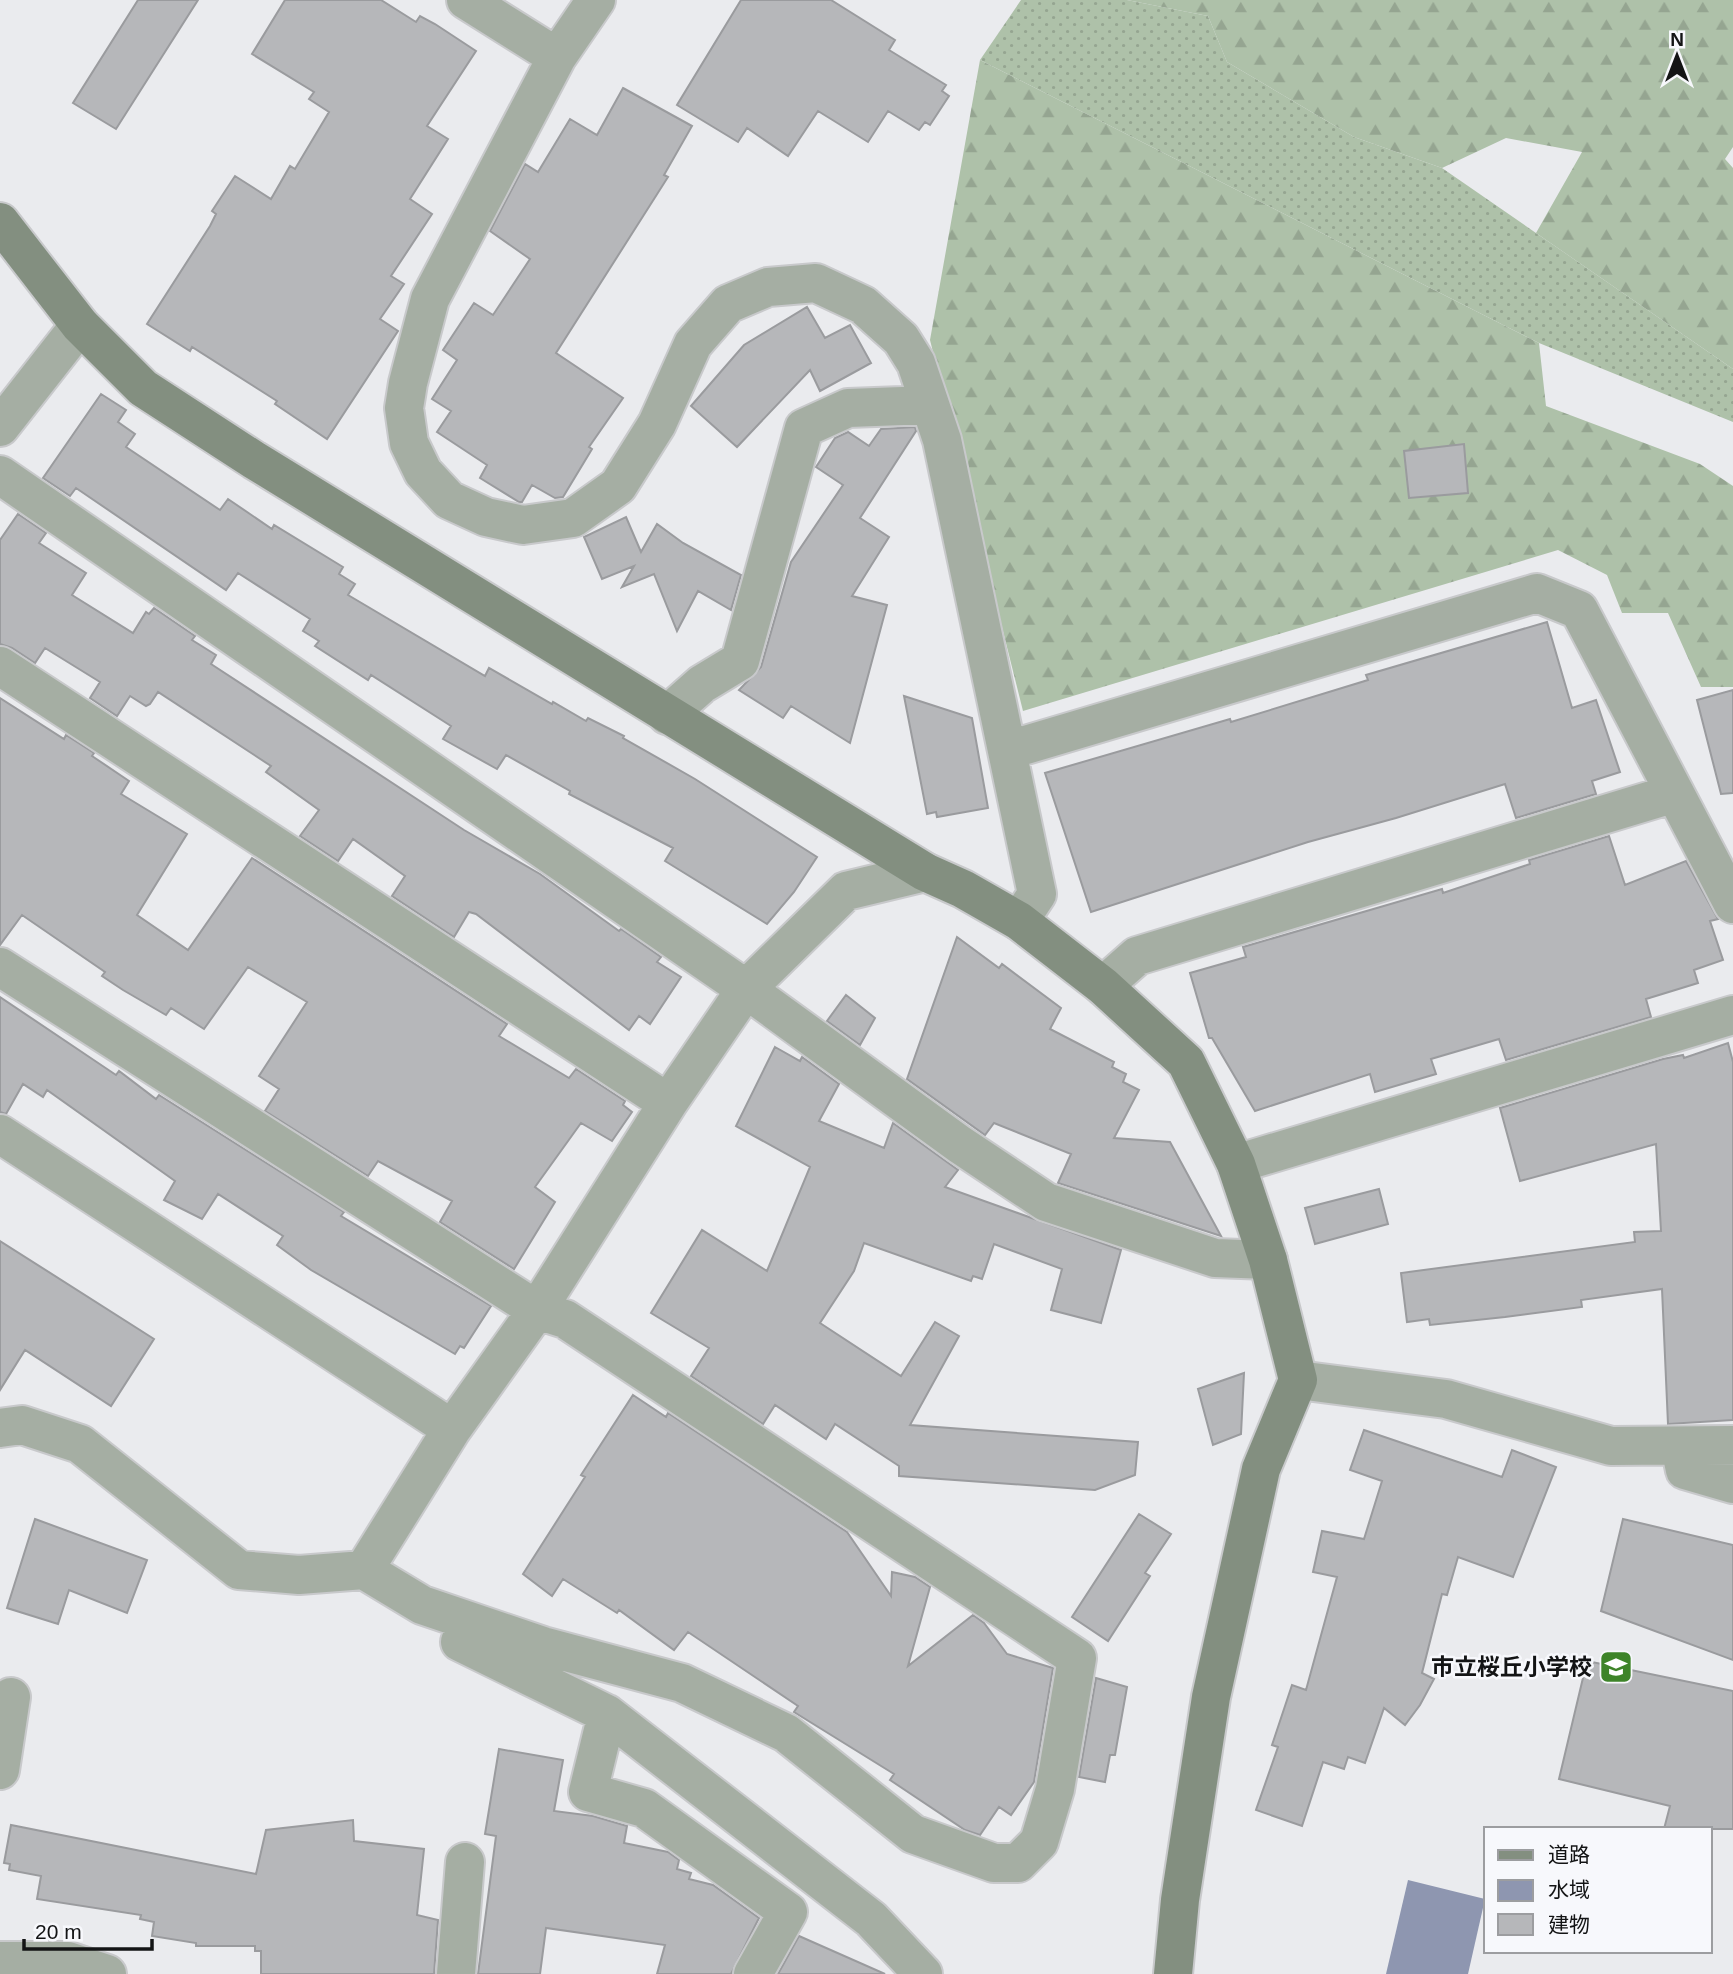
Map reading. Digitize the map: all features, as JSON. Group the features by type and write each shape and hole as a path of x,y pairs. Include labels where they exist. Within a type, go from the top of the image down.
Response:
{"street":[{"path":"466,0 557,57"},
{"path":"596,0 557,57 450,255 430,299 416,343 404,408 409,443 424,472 449,500 486,516 523,525 573,518 618,486 657,424 693,344 727,304 768,287 816,284 863,305 901,339 916,363 942,440 1037,894 1019,921"},
{"path":"0,222 80,325 143,388 254,460 925,873 962,889 1019,921 1104,986 1186,1062 1236,1164 1268,1259 1298,1380 1261,1469 1214,1684 1180,1900 1173,1974"},
{"path":"0,427 80,325"},
{"path":"667,715 702,684 740,661 804,428 848,408 930,405"},
{"path":"0,475 746,989 959,1144 1046,1202 1215,1258 1268,1259"},
{"path":"1009,750 1537,593 1579,610 1733,904"},
{"path":"0,666 668,1103"},
{"path":"1104,986 1137,956 1675,793"},
{"path":"364,1570 452,1429 537,1310 668,1103 746,989 846,891 925,873"},
{"path":"0,967 537,1310 565,1319 1077,1658 1055,1789 1039,1842 1018,1863 994,1863 913,1835 775,1727 682,1683 543,1646 422,1605 364,1570 299,1575 239,1570 80,1444 22,1425 0,1428"},
{"path":"1236,1164 1733,1015"},
{"path":"0,1134 452,1429"},
{"path":"1298,1380 1446,1399 1611,1446 1733,1446"},
{"path":"1680,1446 1685,1470 1733,1484"},
{"path":"468,1620 460,1642 607,1714 871,1919 923,1974"},
{"path":"0,1770 11,1697"},
{"path":"607,1714 588,1792 644,1808 788,1912 753,1974"},
{"path":"456,1974 465,1862"},
{"path":"0,1961 68,1961 107,1974"}],"green space":[{"path":"1021,0 1127,0 1208,16 1227,62 1354,137 1442,168 1733,369 1733,422 1539,343 980,60"},
{"path":"1127,0 1733,0 1733,147 1725,159 1733,168 1733,369 1536,233 1582,152 1506,138 1442,168 1354,137 1227,62 1208,16"},
{"path":"980,60 1539,343 1546,406 1700,464 1733,486 1733,687 1701,687 1668,613 1622,613 1607,575 1558,550 1023,711 930,340"}],"water":[{"path":"1408,1880 1484,1899 1468,1974 1386,1974"}],"building":[{"path":"138,0 198,0 116,129 73,103"},
{"path":"285,0 381,0 416,22 420,16 435,24 476,51 427,126 448,139 410,199 432,214 391,276 404,284 380,319 398,331 327,439 275,404 277,401 192,347 190,351 147,324 210,226 216,214 212,211 235,176 271,199 290,166 295,169 329,112 309,99 314,92 252,54"},
{"path":"741,0 831,0 895,40 889,50 946,85 942,91 949,96 930,125 925,122 919,130 888,111 868,142 818,111 788,156 747,128 738,142 677,105"},
{"path":"623,88 692,126 664,175 668,177 556,353 623,398 589,447 592,449 563,497 555,498 532,485 522,502 519,502 480,478 487,465 437,432 451,411 432,399 457,360 443,350 474,303 493,315 530,259 490,231 525,164 538,172 570,119 597,135"},
{"path":"807,307 825,338 850,325 871,363 820,391 810,370 737,447 691,406 744,345"},
{"path":"101,394 126,410 118,422 135,434 126,447 220,510 228,499 272,529 274,525 343,567 339,574 355,584 348,595 485,676 489,668 552,704 553,702 586,721 588,718 624,736 623,738 695,779 817,857 794,892 767,924 665,861 673,848 569,794 570,791 506,755 497,769 443,739 451,726 371,675 368,680 315,646 319,641 303,631 310,619 238,573 226,590 76,488 70,496 43,478"},
{"path":"915,427 916,431 860,518 889,537 852,596 887,605 850,743 791,706 783,718 739,690 761,667 791,562 843,485 816,467 835,438 848,432 869,446 881,429"},
{"path":"1464,444 1468,493 1409,498 1404,451"},
{"path":"18,514 46,533 39,543 86,573 72,595 133,633 146,612 149,614 154,608 195,636 192,640 216,655 211,664 464,830 540,874 619,931 621,929 661,957 657,962 681,977 650,1024 639,1016 629,1030 476,914 469,912 454,937 392,896 405,876 353,839 338,861 300,836 319,810 266,772 271,766 158,692 146,706 130,696 117,716 90,698 100,682 45,648 35,663 12,648 0,644 0,540"},
{"path":"626,517 641,552 657,524 683,543 741,575 731,610 698,591 677,631 654,574 622,587 634,566 602,579 584,537"},
{"path":"1547,622 1572,708 1596,700 1620,772 1592,781 1596,794 1516,818 1505,784 1308,842 1091,912 1045,773 1230,719 1231,722 1368,680 1366,675"},
{"path":"1733,690 1733,793 1721,794 1697,700"},
{"path":"904,696 972,718 988,808 937,817 936,812 927,814"},
{"path":"0,698 64,739 66,735 94,753 92,756 129,781 121,794 187,834 137,915 188,950 252,858 507,1024 499,1036 569,1078 576,1069 625,1101 623,1105 632,1112 612,1141 581,1123 535,1187 555,1202 514,1269 440,1222 452,1201 378,1161 368,1176 265,1111 279,1089 259,1076 307,1002 248,967 204,1029 171,1008 166,1015 123,990 102,976 105,972 22,915 0,945"},
{"path":"1609,836 1625,885 1686,861 1718,919 1710,921 1723,960 1694,970 1698,983 1646,999 1651,1017 1506,1060 1499,1039 1431,1059 1436,1074 1375,1092 1370,1074 1255,1111 1212,1038 1209,1038 1190,973 1246,957 1243,947 1442,889 1443,893 1530,864 1529,860"},
{"path":"957,937 999,968 1002,964 1061,1008 1050,1029 1114,1062 1112,1067 1126,1074 1123,1082 1139,1090 1114,1138 1170,1142 1221,1236 1058,1183 1071,1154 994,1123 985,1135 907,1079"},
{"path":"846,995 875,1018 860,1045 827,1021"},
{"path":"0,997 116,1075 119,1071 156,1099 159,1095 344,1212 341,1216 491,1306 464,1348 460,1346 455,1354 311,1270 277,1245 283,1236 218,1194 202,1219 164,1200 175,1181 47,1090 43,1097 23,1084 6,1114 0,1112"},
{"path":"1728,1043 1733,1062 1733,1420 1668,1424 1662,1289 1581,1300 1582,1307 1505,1317 1430,1325 1429,1319 1407,1322 1401,1273 1635,1242 1634,1232 1661,1231 1656,1144 1520,1181 1500,1108 1663,1059 1683,1055 1684,1058"},
{"path":"775,1047 800,1061 802,1057 839,1084 819,1121 884,1148 893,1123 958,1170 945,1187 1121,1250 1101,1323 1051,1310 1062,1269 994,1244 982,1279 973,1276 971,1281 864,1243 854,1271 820,1323 901,1376 935,1322 959,1336 910,1425 1138,1442 1135,1475 1095,1490 899,1476 899,1466 835,1424 826,1439 775,1405 763,1424 691,1376 709,1348 651,1313 702,1230 767,1271 810,1167 736,1126"},
{"path":"1379,1189 1388,1224 1315,1244 1305,1208"},
{"path":"0,1241 154,1339 111,1406 25,1350 0,1390"},
{"path":"1244,1373 1241,1434 1213,1445 1198,1389"},
{"path":"633,1395 666,1417 668,1413 847,1532 891,1596 892,1572 915,1577 930,1587 908,1666 973,1615 984,1623 1007,1654 1053,1668 1034,1782 1011,1815 999,1807 980,1835 965,1830 890,1780 894,1774 794,1712 798,1706 688,1632 674,1650 619,1610 617,1613 563,1579 552,1596 523,1574 585,1477 581,1475"},
{"path":"1364,1430 1502,1477 1512,1450 1556,1467 1513,1577 1458,1557 1447,1595 1442,1594 1422,1673 1434,1679 1420,1705 1405,1725 1384,1708 1365,1763 1348,1757 1344,1769 1323,1762 1302,1826 1256,1810 1278,1747 1272,1745 1292,1685 1306,1690 1337,1577 1313,1572 1322,1531 1364,1539 1382,1481 1350,1470"},
{"path":"1139,1514 1171,1534 1145,1573 1150,1576 1108,1641 1072,1617"},
{"path":"35,1519 147,1560 127,1613 69,1590 58,1624 7,1608"},
{"path":"1623,1519 1733,1545 1733,1660 1601,1611"},
{"path":"1587,1661 1733,1691 1733,1829 1665,1827 1670,1806 1559,1779"},
{"path":"1096,1678 1127,1687 1115,1755 1110,1755 1105,1782 1079,1777"},
{"path":"499,1749 563,1760 554,1811 593,1816 627,1826 624,1843 668,1852 679,1860 677,1869 691,1873 689,1879 713,1885 759,1918 731,1974 657,1974 665,1945 546,1928 540,1974 478,1974 496,1836 485,1834"},
{"path":"353,1820 354,1841 424,1849 417,1915 438,1920 434,1974 261,1974 261,1951 255,1951 255,1946 196,1946 196,1943 152,1936 154,1922 140,1919 141,1915 37,1899 41,1876 9,1870 10,1864 4,1863 11,1825 256,1874 266,1830"},
{"path":"799,1936 885,1974 778,1974"}],"place":[{"name":"市立桜丘小学校","path":"1616,1667"}]}
